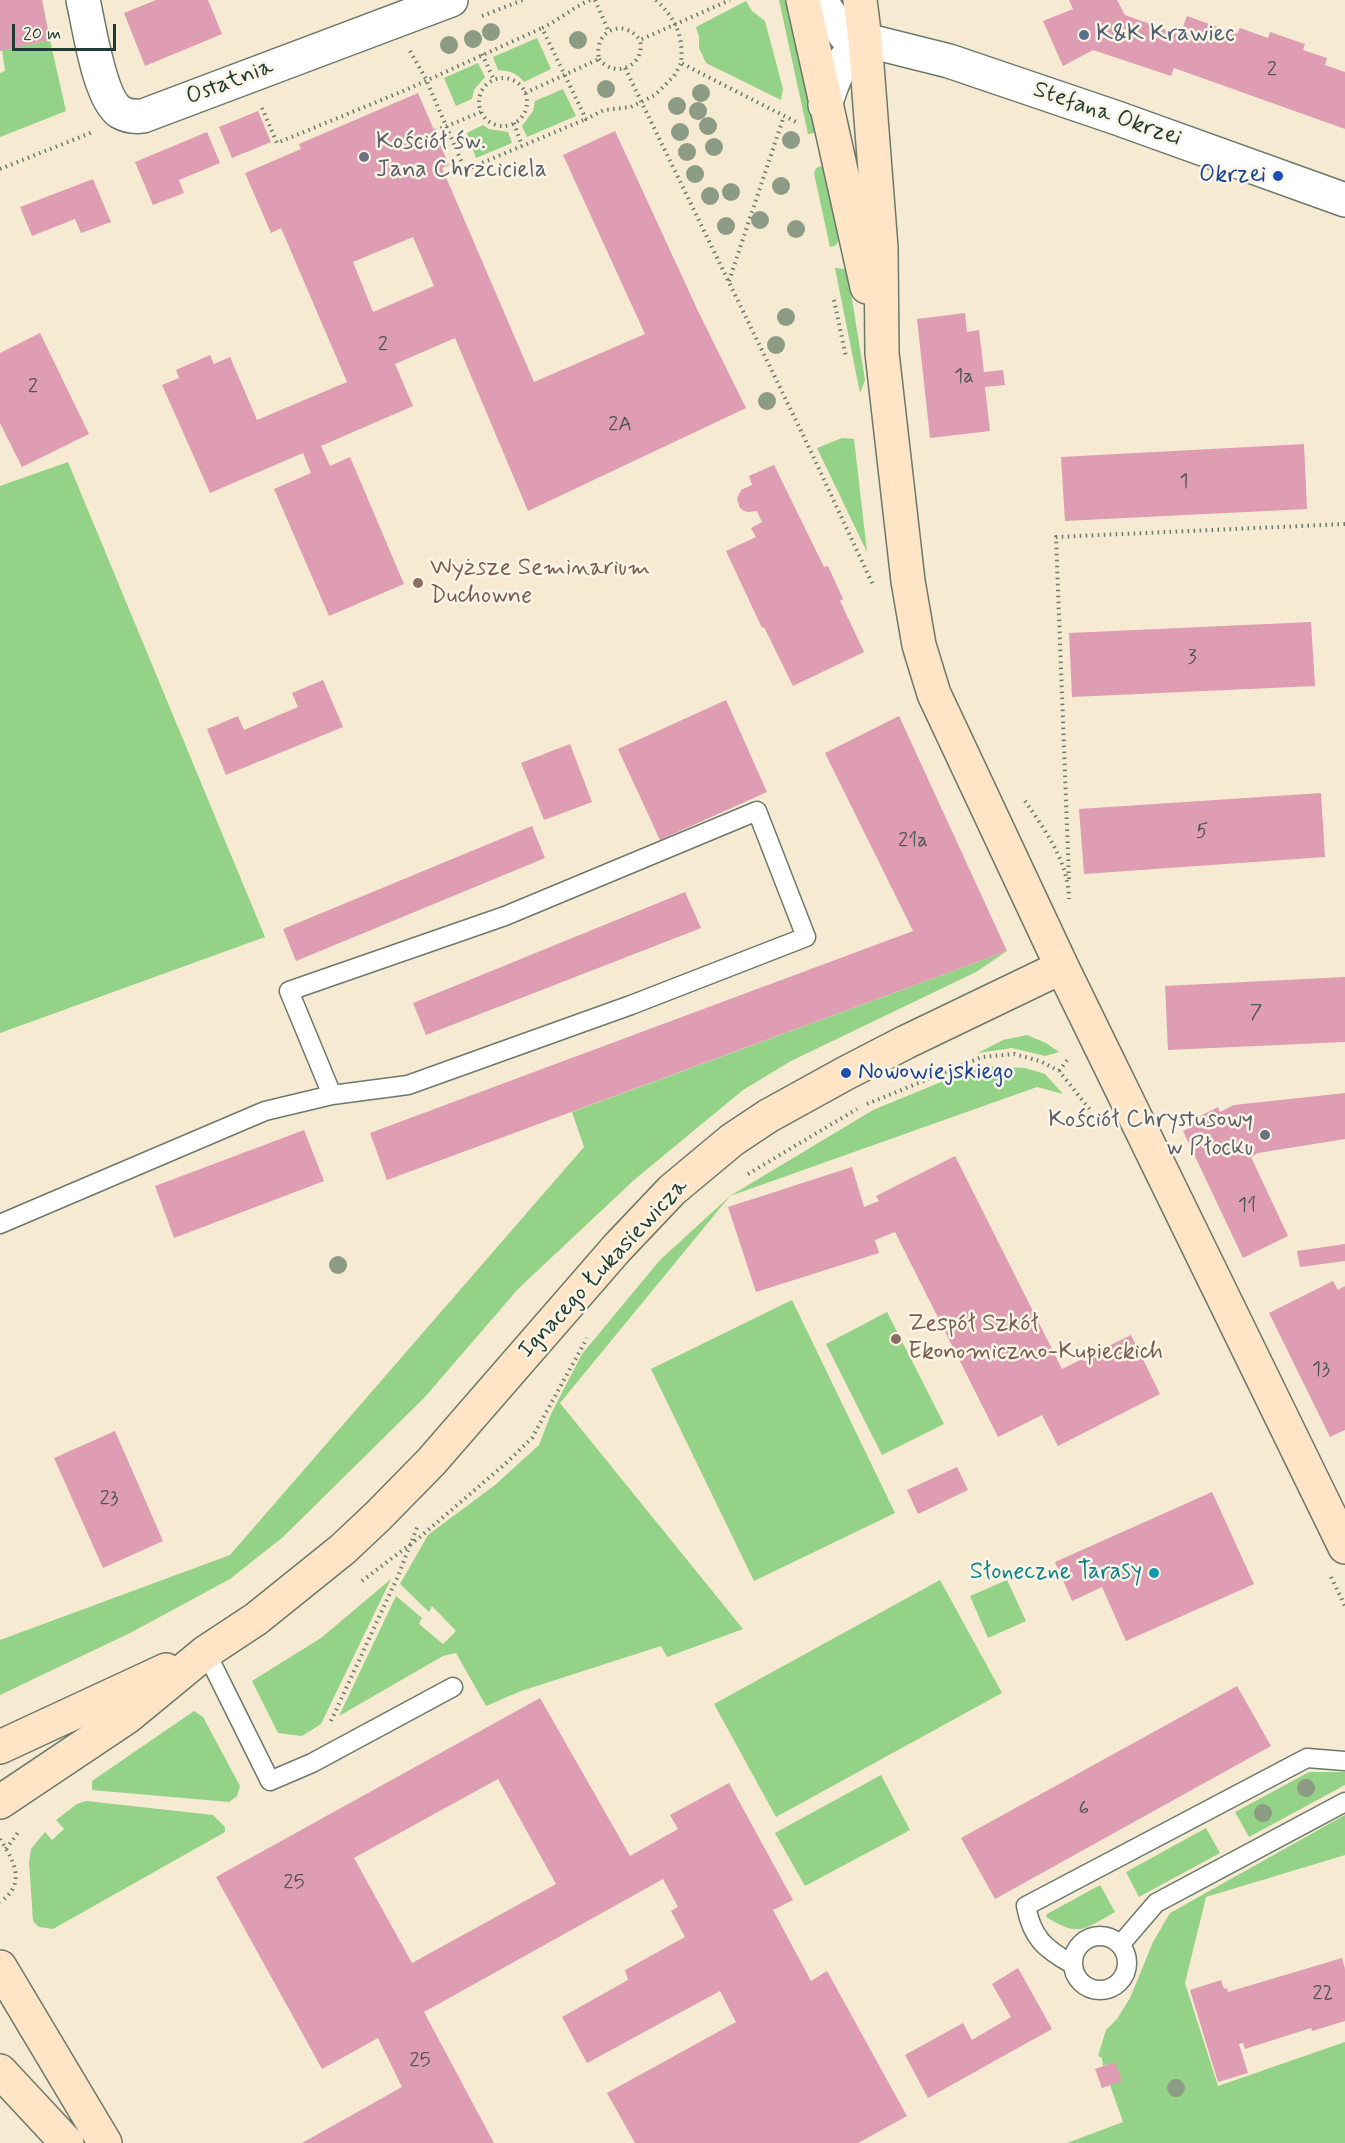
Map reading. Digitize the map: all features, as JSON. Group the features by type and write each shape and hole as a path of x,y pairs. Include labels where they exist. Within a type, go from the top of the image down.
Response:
{"street":[{"path":"84,0 101,80 108,97 120,112 133,117"},
{"name":"Ostatnia","path":"133,117 143,117 451,0"},
{"path":"803,0 882,353"},
{"name":"Stefana Okrzei","path":"822,0 823,5 845,35 949,61 1118,118 1345,200"},
{"path":"860,0 866,40 880,248 882,353 908,582 919,645 934,694 1336,1557"},
{"path":"825,105 835,75 848,55 866,40"},
{"name":"Ignacego Łukasiewicza","path":"0,1802 127,1717 206,1652 300,1586 378,1516 431,1462 617,1248 672,1190 732,1140 768,1116 846,1072 1062,967"},
{"name":"Ignacego Łukasiewicza","path":"0,1747 206,1652"},
{"path":"0,1967 105,2143"},
{"path":"0,2071 67,2143"}],"lane":[{"path":"0,1224 265,1111 332,1095 408,1085 631,1005 806,936 757,811 505,916 289,990 332,1095"},
{"path":"206,1652 270,1781 312,1762 453,1688"},
{"path":"1072,1964 1053,1953 1035,1936 1026,1906 1307,1758 1345,1761"},
{"path":"1120,1945 1155,1903 1345,1802"},
{"path":"1096,1936 1109,1937 1120,1945 1126,1956 1127,1969 1121,1982 1111,1989 1097,1991 1085,1986 1076,1977 1072,1964 1075,1951 1083,1941 1096,1936"}],"path":[{"path":"249,76 277,143 408,89 542,28 555,22 574,7 590,0"},
{"path":"595,0 609,32"},
{"path":"397,20 407,46 426,79 465,170 604,110 630,107 655,95 674,76 681,63 683,50 676,24 656,0"},
{"path":"640,40 730,0"},
{"path":"542,28 586,119"},
{"path":"620,28 635,34 640,40 641,51 632,64 625,68 612,70 604,66 599,59 597,51 599,42 609,32 620,28"},
{"path":"482,54 494,80"},
{"path":"525,93 599,59"},
{"path":"681,63 797,123 799,133"},
{"path":"625,68 873,586"},
{"path":"510,79 518,82 525,93 527,104 525,112 514,123 499,125 492,123 481,112 480,97 483,89 494,80 510,79"},
{"path":"435,131 481,112"},
{"path":"729,282 784,116"},
{"path":"0,169 133,117"},
{"path":"514,123 522,146"},
{"path":"832,294 847,362"},
{"path":"1069,886 1056,537 1345,524"},
{"path":"745,1176 864,1105 982,1057 1014,1054 1040,1061 1059,1071 1094,1113"},
{"path":"357,1585 412,1543 532,1438 576,1357 594,1329"},
{"path":"312,1762 412,1543 419,1522"},
{"path":"1336,1557 1345,1606"},
{"path":"6,1849 19,1831"},
{"path":"0,1839 16,1875 13,1891 0,1902"}],"green space":[{"path":"779,0 791,0 820,132 808,134"},
{"path":"746,1 752,11 765,21 783,89 781,100 706,63 699,48 696,27"},
{"path":"537,38 551,69 524,82 513,73 498,70 493,57"},
{"path":"50,40 66,111 0,137 0,73 5,71 2,50"},
{"path":"478,63 485,77 474,90 472,99 456,106 444,78"},
{"path":"563,89 576,116 527,137 522,126 533,111 535,101"},
{"path":"483,125 489,129 508,132 512,143 476,158 467,133"},
{"path":"824,165 840,238 836,245 830,247 814,173 816,168"},
{"path":"835,268 845,269 848,274 865,380 860,393"},
{"path":"842,438 854,439 867,552 817,448"},
{"path":"68,462 265,937 0,1033 0,486"},
{"path":"1007,951 976,972 791,1061 743,1090 634,1180 518,1289 425,1397 283,1537 230,1579 130,1633 0,1695 0,1640 230,1555 584,1147 572,1112"},
{"path":"1027,1035 1046,1043 1059,1052 1045,1056 1012,1048 978,1053 1003,1040"},
{"path":"980,1066 1025,1068 1045,1074 1063,1094 1037,1087 730,1196 873,1110"},
{"path":"730,1196 560,1403 743,1629 667,1657 661,1646 521,1691 486,1706 456,1653 443,1656 339,1716 396,1596 422,1618 419,1624 443,1644 456,1631 432,1606 429,1612 400,1584 428,1535 495,1485 539,1445 551,1414 582,1354 660,1260"},
{"path":"792,1300 895,1513 754,1581 651,1369"},
{"path":"887,1312 944,1424 882,1455 826,1344"},
{"path":"391,1579 321,1724 302,1736 278,1733 252,1681 321,1638"},
{"path":"940,1580 1002,1693 776,1817 714,1704"},
{"path":"1007,1580 1026,1621 988,1638 970,1596"},
{"path":"194,1711 203,1717 240,1786 237,1796 229,1802 92,1790 92,1781"},
{"path":"1309,1772 1345,1772 1345,1785 1249,1837 1235,1812"},
{"path":"881,1775 910,1830 805,1886 775,1833"},
{"path":"86,1801 213,1815 225,1827 225,1832 53,1929 39,1927 33,1921 29,1862 31,1849 45,1832 52,1840 64,1829 56,1820 77,1804"},
{"path":"1345,1815 1345,1855 1206,1897 1185,1983 1218,2086 1345,2042 1345,2143 1067,2143 1123,2122 1110,2085 1115,2062 1103,2066 1102,2058 1098,2056 1106,2030 1117,2019 1130,1998 1153,1942 1170,1913"},
{"path":"1206,1828 1220,1853 1139,1897 1126,1872"},
{"path":"1100,1885 1115,1912 1082,1929 1057,1924 1046,1917 1047,1914"}],"building":[{"path":"0,0 42,0 50,40 0,51"},
{"path":"156,0 208,0 222,34 145,66 124,13"},
{"path":"1069,0 1117,0 1125,15 1180,35 1187,16 1237,34 1240,28 1268,38 1270,32 1305,44 1303,50 1327,58 1325,65 1345,72 1345,129 1174,68 1171,76 1093,50 1063,66 1043,21 1073,9"},
{"path":"418,93 449,165 442,168 534,382 645,334 563,155 615,131 698,311 746,408 528,511 455,338 395,364 413,406 321,446 330,466 350,457 404,584 329,616 274,489 311,473 303,453 210,493 162,385 179,378 176,370 210,355 214,364 230,357 257,420 347,382 281,228 271,233 245,173 301,149 299,144","holes":["413,237 434,286 373,312 353,262"]},
{"path":"258,111 271,142 232,158 219,127"},
{"path":"207,132 220,163 179,180 184,193 153,205 135,162"},
{"path":"93,179 111,222 81,233 75,219 32,236 20,207"},
{"path":"965,313 967,332 979,330 984,372 1003,370 1005,385 985,387 990,431 930,438 917,319"},
{"path":"40,333 89,434 22,467 0,423 0,353"},
{"path":"1304,444 1307,509 1065,521 1061,457"},
{"path":"774,465 824,567 828,566 843,599 840,601 864,652 793,686 764,627 762,628 726,551 756,537 751,528 762,522 757,511 744,511 740,508 737,499 741,490 752,485 749,476"},
{"path":"1311,622 1315,686 1072,697 1069,633"},
{"path":"323,680 343,727 226,775 207,729 238,716 244,730 298,707 292,693"},
{"path":"726,700 767,792 660,840 618,749"},
{"path":"899,716 1007,951 387,1180 370,1133 913,931 825,753"},
{"path":"570,744 592,802 544,820 521,763"},
{"path":"1321,793 1325,857 1084,874 1079,809"},
{"path":"532,826 545,858 296,961 283,929"},
{"path":"685,892 701,928 426,1035 413,1003"},
{"path":"1345,977 1345,1042 1168,1050 1165,986"},
{"name":"Kościół Chrystusowy w Płocku","path":"1345,1093 1345,1139 1258,1153 1251,1157 1288,1236 1243,1258 1183,1131 1189,1128 1186,1123 1218,1107 1220,1112 1234,1105"},
{"path":"304,1130 324,1181 174,1238 155,1186"},
{"path":"955,1156 1062,1369 1131,1335 1160,1394 1058,1446 1042,1415 998,1437 895,1232 875,1240 879,1253 756,1292 728,1207 852,1167 864,1207 879,1201 876,1196"},
{"path":"1345,1244 1345,1261 1300,1267 1297,1251"},
{"path":"1333,1281 1338,1290 1345,1286 1345,1430 1330,1437 1269,1313"},
{"path":"115,1431 163,1541 103,1568 54,1458"},
{"path":"957,1467 968,1490 918,1514 907,1490"},
{"name":"Słoneczne Tarasy","path":"1212,1492 1254,1584 1126,1641 1102,1587 1072,1601 1055,1562"},
{"path":"1237,1686 1271,1746 995,1899 961,1838"},
{"path":"540,1698 630,1856 678,1829 670,1815 729,1783 793,1900 773,1910 811,1981 827,1971 907,2116 858,2143 635,2143 607,2093 736,2022 720,1991 587,2063 562,2017 628,1980 625,1970 685,1937 671,1911 678,1907 663,1879 424,2012 494,2143 302,2143 402,2087 378,2038 322,2069 216,1877","holes":["498,1779 556,1884 412,1963 354,1858"]},
{"path":"1342,1958 1345,1969 1345,2021 1312,2031 1311,2028 1245,2049 1243,2043 1239,2044 1248,2073 1218,2082 1190,1990 1221,1980 1224,1989 1227,1988 1228,1992"},
{"path":"1018,1968 1052,2029 928,2098 905,2055 963,2023 972,2040 1011,2017 992,1984"},
{"path":"1115,2062 1122,2081 1102,2088 1095,2069"}],"place":[{"name":"K&K Krawiec","path":"1084,35"},
{"name":"Kościół św. Jana Chrzciciela","path":"364,157"},
{"name":"Okrzei","path":"1278,176"},
{"name":"Wyższe Seminarium Duchowne","path":"418,583"},
{"name":"Nowowiejskiego","path":"846,1073"},
{"name":"Kościół Chrystusowy w Płocku","path":"1265,1135"},
{"name":"Zespół Szkół Ekonomiczno-Kupieckich","path":"896,1339"},
{"name":"Słoneczne Tarasy","path":"1154,1573"}]}
